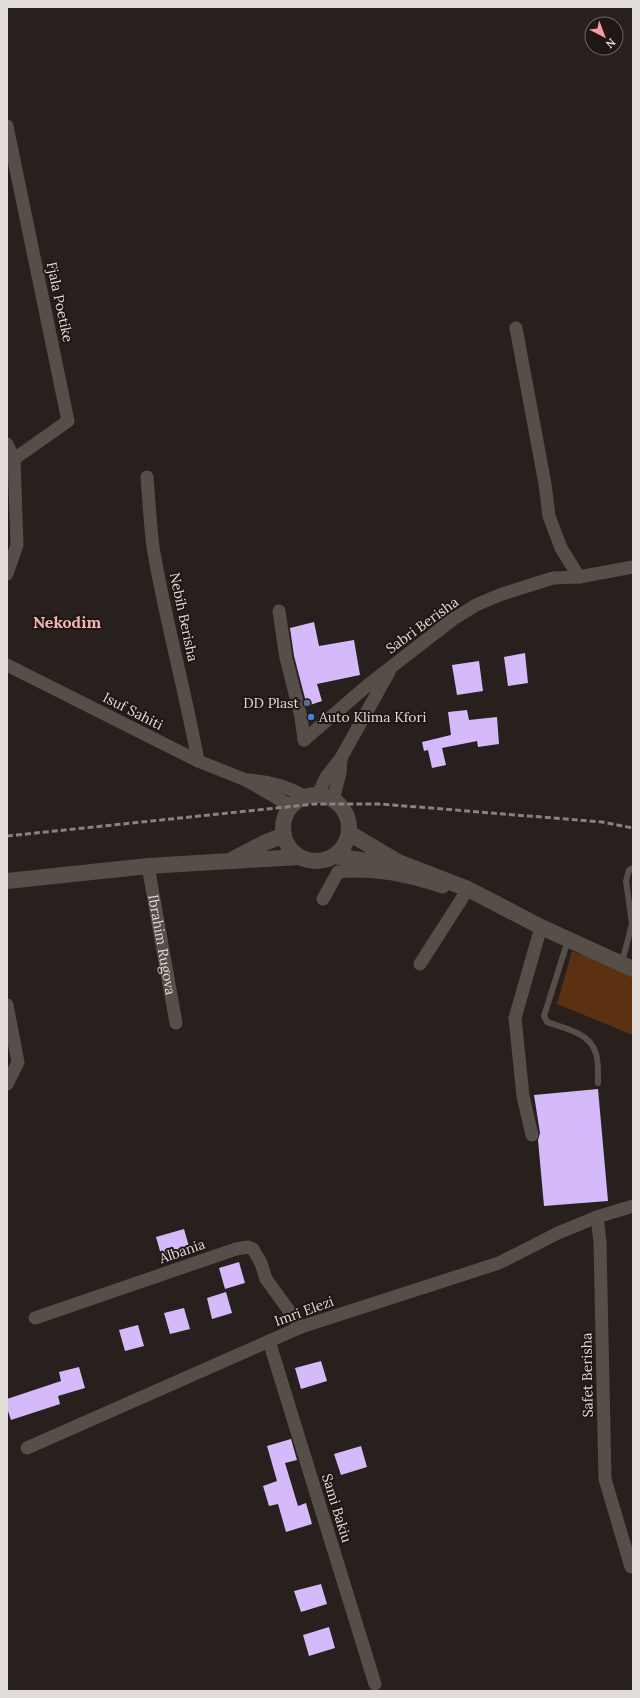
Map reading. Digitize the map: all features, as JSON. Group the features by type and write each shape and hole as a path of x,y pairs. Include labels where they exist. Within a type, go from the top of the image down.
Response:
{"street":[{"name":"Fjala Poetike","path":"7,126 68,421 14,459"},
{"path":"516,328 546,484 549,516 561,548 578,577"},
{"path":"7,444 14,459 17,545 7,574"},
{"name":"Nebih Berisha","path":"147,478 153,545 168,623 190,717 198,761"},
{"name":"Sabri Berisha","path":"279,611 286,658 301,717 304,740 391,667 452,620 476,605 502,594 554,578 578,577 604,571 633,567"},
{"name":"Isuf Sahiti","path":"7,665 198,761 246,780 291,806"},
{"name":"Sabri Berisha","path":"312,796 341,758 391,667"},
{"name":"Sabri Berisha","path":"333,800 340,774 341,758"},
{"name":"Isuf Sahiti","path":"246,780 265,781 312,796"},
{"path":"7,881 148,866 230,860 300,856 317,861 334,856 341,850 349,833 346,814 341,806 333,800 312,796 291,806 283,825 284,835 287,844 300,856"},
{"path":"349,833 398,862 627,966"},
{"path":"230,860 284,835"},
{"path":"334,856 375,862 398,862"},
{"name":"Ibrahim Rugova","path":"148,866 176,1023"},
{"path":"323,899 338,872 353,870 398,874 466,892"},
{"path":"420,964 466,892"},
{"path":"532,1135 524,1096 514,1018 541,927"},
{"path":"7,1005 18,1062 7,1084"},
{"path":"597,1217 633,1206"},
{"name":"Imri Elezi","path":"26,1448 301,1327 499,1263 558,1233 597,1217"},
{"name":"Safet Berisha","path":"597,1217 600,1242 605,1479 631,1567"},
{"name":"Albania","path":"35,1318 229,1252 248,1247 253,1249 261,1263 266,1279 301,1327"},
{"name":"Sami Bakiu","path":"269,1341 375,1684"}],"lane":[{"path":"627,966 633,924 626,881 629,870 633,868"},
{"path":"568,940 544,1016 547,1022 562,1026 587,1040 595,1051 598,1082"}],"shaded area":[{"path":"572,951 633,974 633,1035 557,1004"}],"building":[{"path":"314,622 319,646 354,640 360,675 317,684 322,701 307,706 294,656 290,628"},
{"path":"525,653 528,683 508,686 504,657"},
{"path":"479,661 483,691 457,695 452,665"},
{"path":"467,710 469,720 497,717 499,744 478,747 477,741 442,748 446,765 432,768 428,750 424,751 422,742 451,735 448,712"},
{"path":"598,1089 608,1201 544,1206 538,1140 540,1133 534,1095"},
{"path":"184,1229 190,1250 162,1258 156,1237"},
{"path":"239,1262 245,1283 225,1289 219,1268"},
{"path":"226,1292 232,1313 212,1319 207,1298"},
{"path":"184,1308 190,1329 170,1334 164,1313"},
{"path":"138,1325 144,1346 125,1351 119,1330"},
{"path":"321,1361 327,1381 301,1389 295,1368"},
{"path":"79,1367 85,1388 58,1396 60,1404 11,1420 7,1408 7,1399 61,1381 59,1372"},
{"path":"291,1439 297,1460 285,1463 298,1506 306,1503 312,1524 286,1532 278,1504 269,1506 263,1486 277,1481 267,1446"},
{"path":"361,1446 367,1467 341,1475 334,1454"},
{"path":"321,1584 327,1604 301,1612 294,1591"},
{"path":"329,1627 335,1648 309,1656 303,1635"}],"railway":[{"path":"7,836 315,804 381,804 602,822 633,828"}],"place":[{"name":"DD Plast","path":"307,703"},
{"name":"Auto Klima Kfori","path":"311,717"}],"district":[{"name":"Nekodim","path":"67,622"}]}
